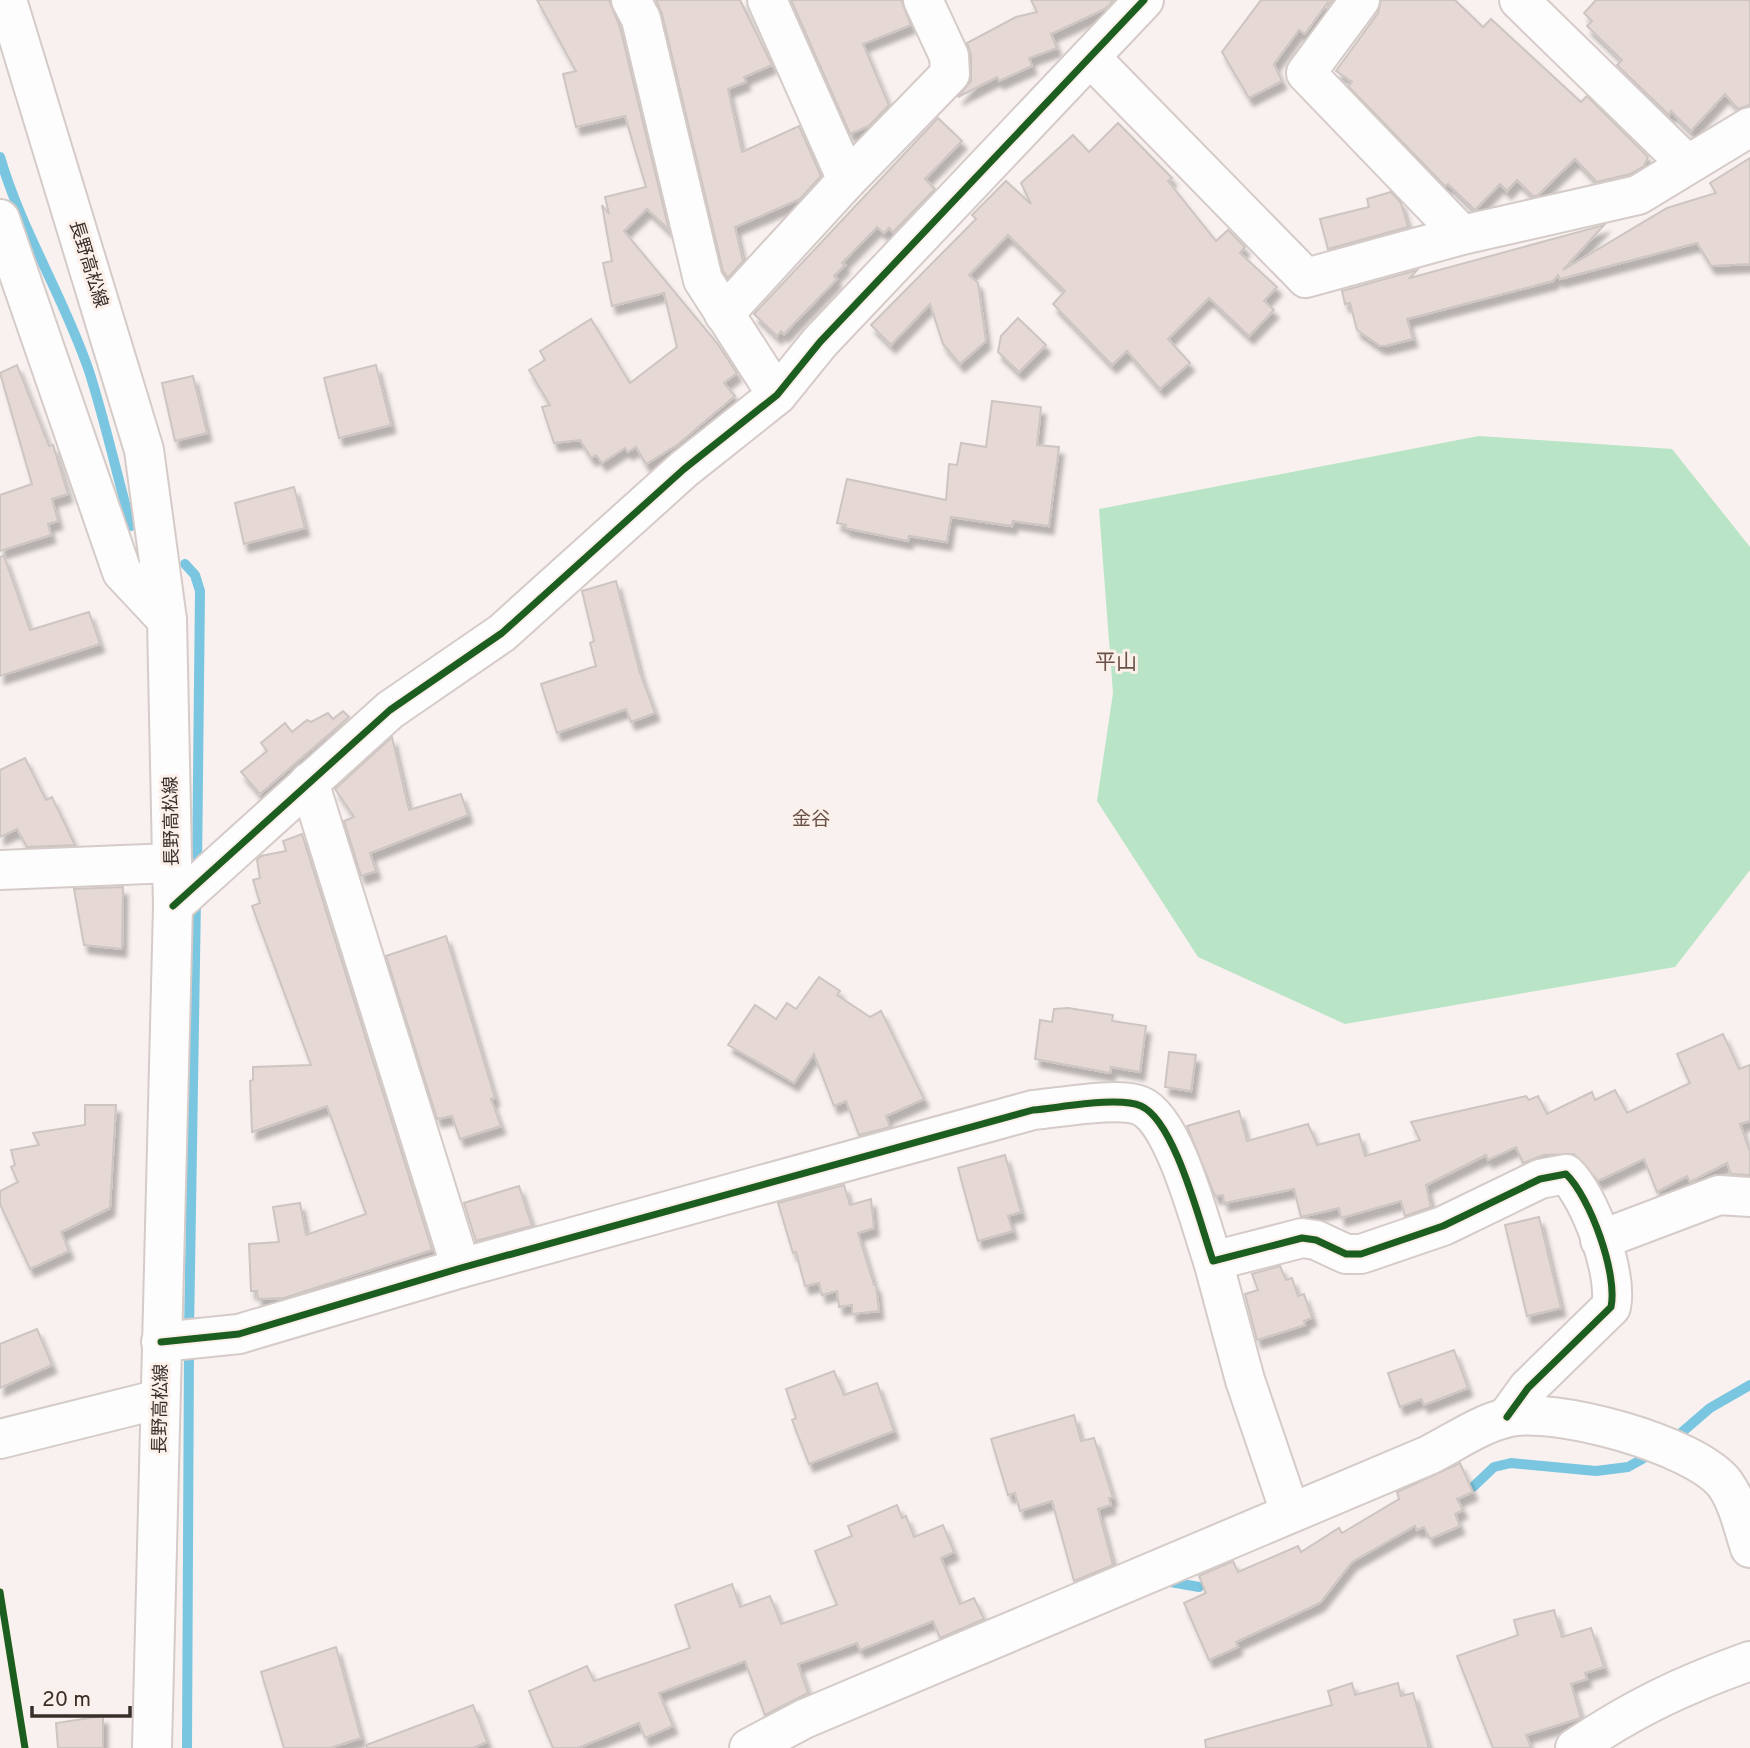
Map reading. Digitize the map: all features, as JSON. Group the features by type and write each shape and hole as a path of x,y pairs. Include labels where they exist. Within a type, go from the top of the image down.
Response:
{"street":[{"name":"長野高松線","path":"7,0 144,450 167,620 185,885 180,1340 160,1399 152,1748"},
{"path":"631,0 641,19 704,281 778,395"},
{"path":"767,0 847,180"},
{"path":"724,314 847,180 950,74 949,57 923,0"},
{"path":"0,870 185,885 309,782 390,710 502,633 684,469 778,395 820,342 1144,0"},
{"path":"1360,0 1306,73 1462,235"},
{"path":"1519,0 1687,164"},
{"path":"1090,57 1306,278 1462,235 1638,195 1750,127"},
{"path":"0,219 122,572 167,620"},
{"path":"309,782 461,1268"},
{"path":"180,1340 239,1334 461,1268 1033,1110 1120,1103 1140,1105 1159,1119 1174,1149 1213,1261 1245,1380 1290,1512"},
{"path":"1213,1261 1301,1238 1316,1240 1346,1254 1361,1254 1443,1226 1540,1179 1566,1174 1579,1186 1601,1240 1615,1292 1611,1307 1528,1388 1507,1417"},
{"path":"1601,1240 1719,1195 1750,1197"},
{"path":"0,1439 160,1399"},
{"path":"749,1748 804,1719 1429,1455 1507,1417 1550,1418 1611,1428 1662,1445 1702,1463 1724,1483 1750,1548"},
{"path":"1575,1748 1625,1713 1695,1681 1750,1661"}],"green space":[{"path":"1479,436 1672,449 1750,547 1750,870 1675,967 1345,1024 1198,957 1097,801 1113,693 1099,509"}],"building":[{"path":"537,0 609,0 620,27 669,230 647,209 624,231 717,343 737,373 724,383 735,396 677,445 646,464 636,447 628,452 625,448 602,463 596,455 591,458 580,440 554,443 542,407 550,405 529,370 545,360 540,351 591,319 630,383 677,347 664,293 612,306 603,263 612,261 602,205 609,214 605,197 646,187 625,116 576,127 563,74 576,71"},
{"path":"656,0 740,0 772,65 744,77 746,82 728,89 742,152 799,126 821,176 800,199 735,227 743,261 728,278 723,271 662,14"},
{"path":"791,0 901,0 911,25 863,44 889,105 869,126 850,134"},
{"path":"1031,0 1114,0 1105,9 1051,34 1057,48 1029,58 1032,66 999,81 997,77 958,97 971,81 971,55 967,43 1016,17 1037,12"},
{"path":"1261,0 1333,0 1328,6 1328,2 1305,34 1299,30 1274,64 1282,81 1249,98 1222,52"},
{"path":"1381,0 1455,0 1483,27 1491,19 1581,102 1587,96 1648,157 1644,166 1630,174 1597,182 1575,159 1537,196 1533,196 1517,180 1507,191 1500,184 1475,210 1448,184 1445,186 1348,86 1352,82 1336,71 1378,13"},
{"path":"1596,0 1750,0 1750,105 1738,109 1725,94 1691,131 1671,111 1669,115 1617,65 1622,60 1587,26 1592,21 1584,13"},
{"path":"938,118 962,141 925,179 935,189 893,232 889,228 884,233 877,227 842,263 845,265 834,276 837,279 784,334 781,331 777,336 754,314"},
{"path":"1118,123 1172,178 1168,181 1216,241 1228,230 1245,247 1240,253 1277,287 1264,301 1274,310 1249,336 1209,298 1168,339 1190,363 1160,389 1127,351 1112,365 1053,304 1065,291 1008,235 969,275 978,283 986,341 960,364 943,344 930,304 891,345 871,325 976,219 972,215 1006,181 1031,204 1021,183 1073,135 1089,152"},
{"path":"1750,158 1750,264 1711,266 1697,243 1560,279 1558,275 1553,281 1407,319 1413,339 1385,346 1380,346 1357,330 1350,303 1345,304 1342,291 1417,270 1410,278 1604,225 1563,270 1667,208 1716,193 1710,183"},
{"path":"1391,192 1401,203 1408,227 1328,249 1320,219 1369,207 1367,199"},
{"path":"1018,318 1046,345 1019,372 998,352 1001,336"},
{"path":"17,365 49,446 53,445 68,494 52,499 58,521 48,524 51,535 0,551 0,495 32,484 0,373"},
{"path":"376,365 391,425 339,438 324,378"},
{"path":"193,376 207,433 175,441 162,383"},
{"path":"992,401 1041,407 1037,445 1059,447 1049,526 1013,521 1012,526 951,517 947,542 909,536 908,541 845,528 846,525 837,523 847,479 946,500 949,464 957,465 961,443 986,447"},
{"path":"294,487 305,528 244,544 235,503"},
{"path":"4,556 30,630 89,612 100,644 0,676 0,557"},
{"path":"616,581 640,673 655,713 631,722 626,709 557,733 541,684 596,666 590,643 594,641 582,591"},
{"path":"343,711 349,717 260,794 241,772 267,751 261,743 285,723 292,732 307,720 311,722 328,713 333,719"},
{"path":"392,737 409,810 461,794 468,815 370,853 376,871 361,876 344,821 354,817 335,789"},
{"path":"25,758 46,800 52,797 75,845 27,847 17,829 0,837 0,770"},
{"path":"302,834 432,1250 284,1298 258,1299 257,1291 251,1291 249,1244 279,1242 273,1207 300,1203 306,1235 366,1214 327,1106 252,1132 250,1081 253,1080 253,1067 311,1065 252,906 260,903 253,880 260,878 257,860 261,856 286,851 283,841"},
{"path":"123,887 122,949 84,945 74,889"},
{"path":"446,936 501,1126 460,1139 452,1116 437,1119 386,956"},
{"path":"819,977 840,991 837,995 870,1017 881,1011 924,1099 886,1116 890,1127 859,1135 846,1101 834,1106 814,1054 794,1083 728,1045 755,1005 776,1019 787,1003 796,1009"},
{"path":"1068,1008 1113,1015 1112,1021 1146,1026 1140,1072 1111,1067 1110,1073 1035,1059 1040,1020 1052,1022 1054,1009"},
{"path":"1723,1034 1739,1069 1750,1065 1750,1121 1740,1124 1750,1152 1750,1175 1731,1174 1727,1163 1690,1182 1687,1176 1657,1192 1644,1159 1598,1181 1574,1154 1544,1155 1523,1163 1516,1147 1488,1160 1486,1155 1426,1185 1431,1207 1405,1216 1401,1201 1341,1218 1339,1208 1301,1217 1294,1189 1224,1203 1223,1195 1215,1196 1187,1126 1239,1111 1247,1141 1308,1124 1317,1145 1359,1134 1365,1156 1420,1140 1411,1122 1526,1096 1529,1100 1538,1096 1547,1114 1592,1092 1595,1100 1615,1090 1627,1113 1690,1083 1677,1054"},
{"path":"1169,1052 1196,1055 1191,1091 1165,1087"},
{"path":"85,1105 116,1105 110,1208 61,1232 69,1251 30,1269 0,1204 0,1191 18,1182 11,1167 15,1165 11,1150 39,1145 33,1133 85,1125"},
{"path":"1005,1155 1021,1212 1008,1216 1013,1231 978,1241 958,1168"},
{"path":"844,1185 850,1205 871,1199 874,1228 858,1233 876,1285 879,1311 852,1314 852,1305 839,1307 837,1291 822,1295 819,1283 805,1286 778,1203"},
{"path":"519,1186 532,1226 476,1241 464,1203"},
{"path":"1539,1217 1561,1308 1527,1316 1505,1225"},
{"path":"1280,1266 1286,1280 1292,1278 1298,1296 1304,1294 1312,1318 1304,1321 1305,1325 1257,1340 1245,1294 1258,1290 1252,1274"},
{"path":"37,1329 52,1365 0,1388 0,1344"},
{"path":"1454,1350 1468,1388 1424,1405 1421,1399 1400,1407 1388,1373"},
{"path":"834,1371 844,1395 877,1383 894,1431 809,1464 792,1420 796,1418 786,1389"},
{"path":"1074,1415 1081,1441 1094,1438 1113,1498 1109,1498 1111,1505 1098,1509 1113,1565 1074,1581 1052,1501 1020,1511 1015,1493 1008,1495 991,1439"},
{"path":"1460,1463 1473,1492 1457,1499 1463,1510 1455,1514 1460,1526 1430,1539 1424,1527 1417,1530 1415,1526 1352,1562 1320,1603 1236,1642 1238,1647 1209,1660 1184,1603 1206,1593 1199,1576 1233,1561 1238,1572 1298,1546 1301,1552 1339,1528 1342,1533 1399,1499 1397,1492"},
{"path":"897,1505 902,1518 906,1516 914,1537 943,1525 954,1552 941,1558 960,1604 974,1598 984,1619 940,1638 933,1621 860,1650 857,1643 798,1664 808,1693 765,1715 745,1661 659,1693 673,1726 645,1738 639,1723 578,1748 553,1748 529,1691 587,1666 594,1681 690,1648 675,1605 732,1584 740,1607 770,1596 781,1624 837,1605 815,1551 852,1536 848,1526"},
{"path":"1554,1610 1562,1637 1591,1628 1604,1667 1585,1673 1587,1679 1571,1684 1581,1718 1526,1735 1531,1748 1493,1748 1457,1656 1518,1635 1514,1620"},
{"path":"336,1647 361,1738 330,1748 284,1748 261,1672"},
{"path":"1352,1683 1355,1695 1398,1683 1401,1696 1413,1693 1429,1748 1206,1748 1205,1740 1332,1705 1328,1691"},
{"path":"473,1705 487,1742 473,1748 367,1748 366,1745"},
{"path":"103,1716 103,1748 58,1748 56,1723"}],"waterway":[{"path":"0,157 20,212 68,317 89,371 131,526"},
{"path":"185,564 195,575 200,591 197,870"},
{"path":"189,1332 196,899"},
{"path":"187,1748 189,1347"},
{"path":"1674,1439 1710,1408 1750,1385"},
{"path":"1473,1487 1494,1467 1511,1463 1596,1471 1628,1467 1653,1453"},
{"path":"1165,1581 1199,1587"}],"cycle path":[{"path":"173,906 390,710 502,633 684,469 777,395 820,342 1144,0"},
{"path":"161,1342 239,1334 461,1268 1033,1110 1118,1102 1141,1106 1153,1115 1165,1131 1185,1175 1213,1261 1302,1238 1316,1240 1346,1254 1361,1254 1443,1226 1540,1179 1566,1174 1584,1200 1600,1237 1610,1276 1611,1307 1528,1388 1507,1417"},
{"path":"0,1592 25,1748"}],"district":[{"name":"平山","path":"1116,662"},
{"name":"金谷","path":"811,818"}]}
